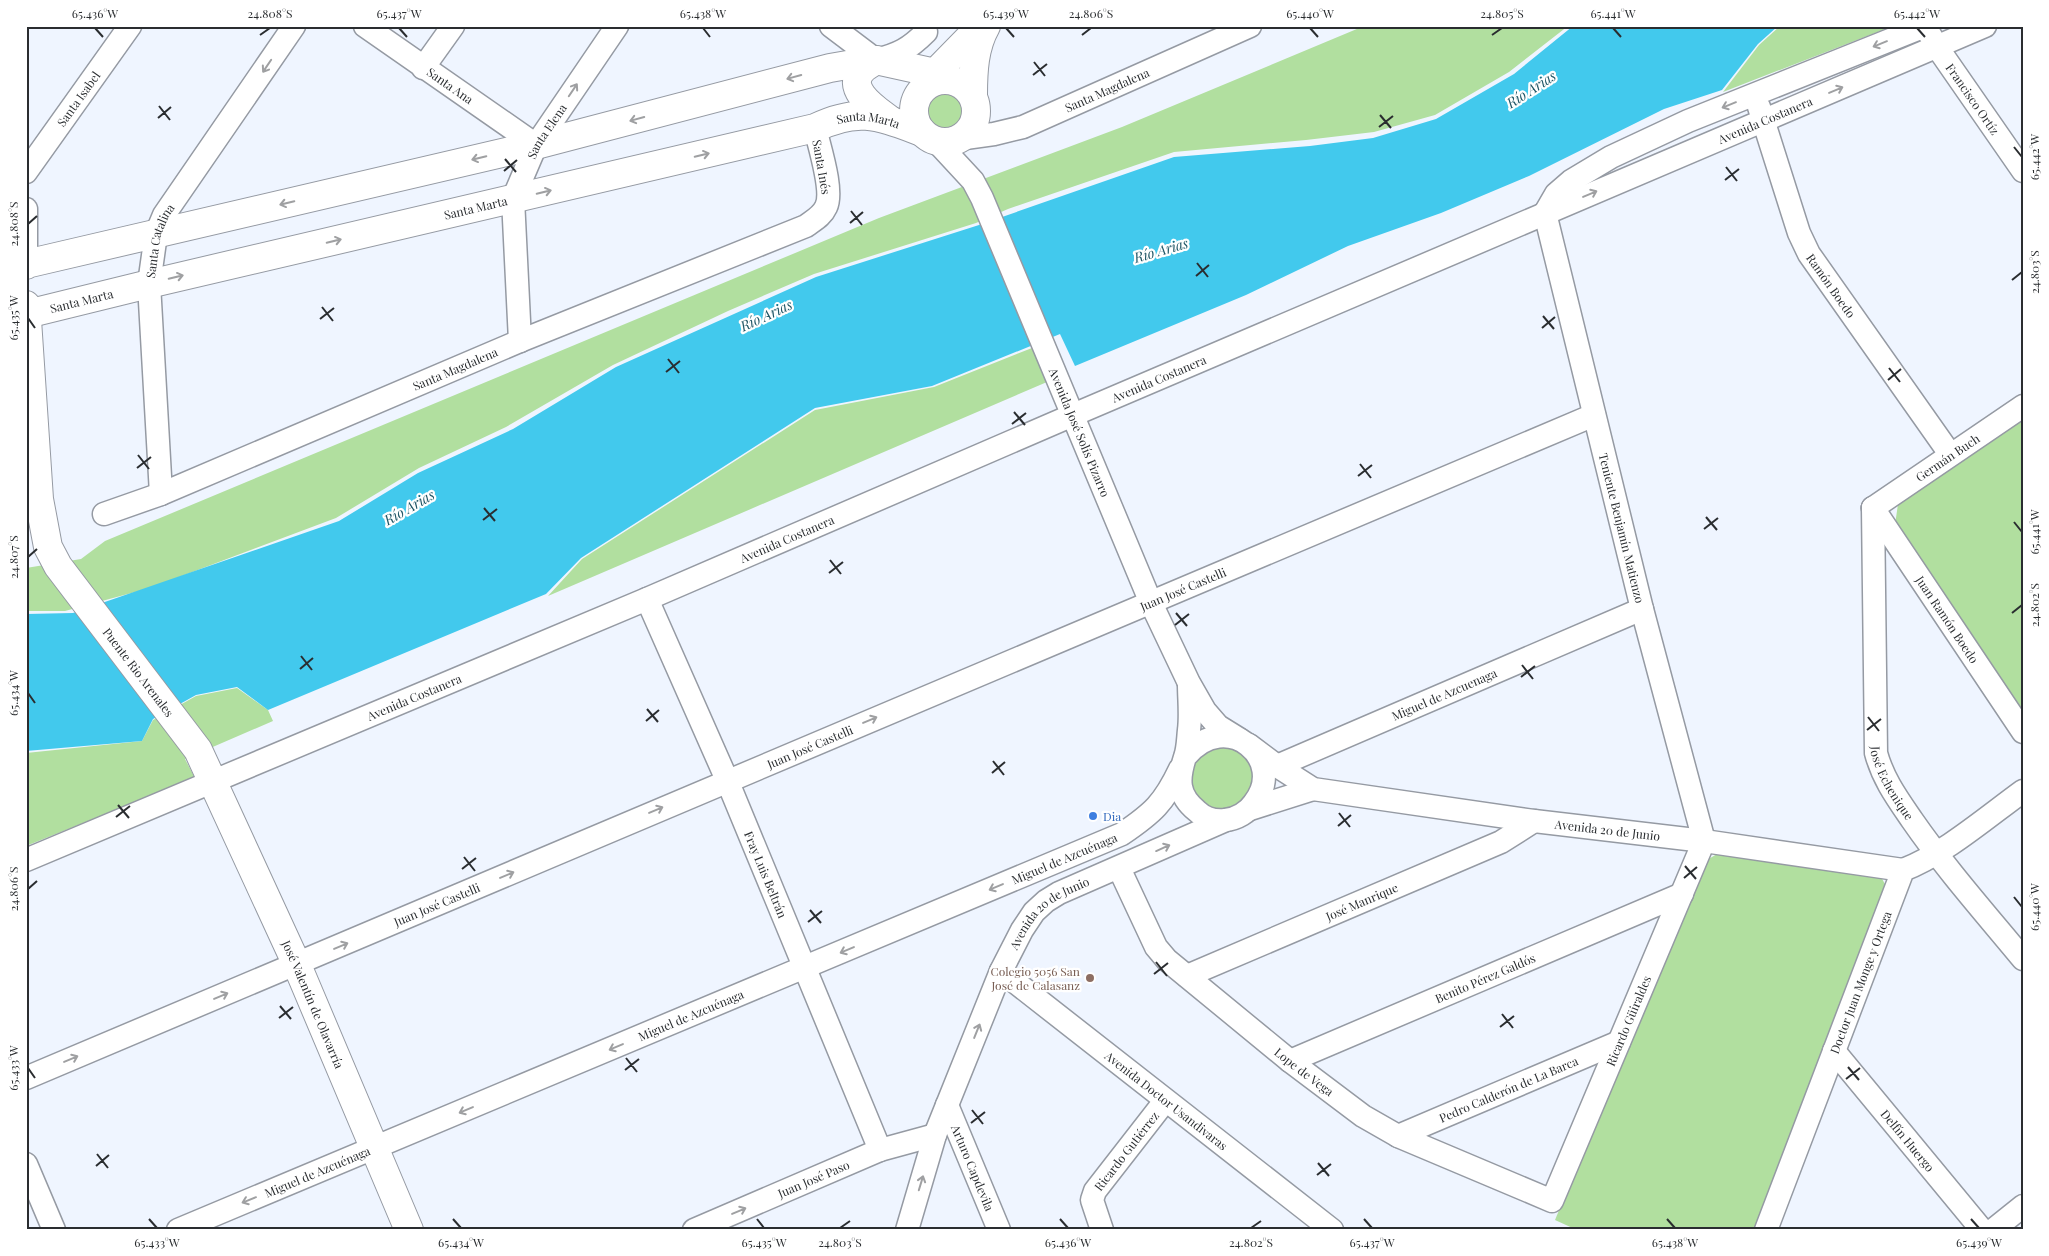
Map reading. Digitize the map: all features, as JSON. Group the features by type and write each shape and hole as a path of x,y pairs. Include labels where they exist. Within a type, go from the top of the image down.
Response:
{"main road":[{"path":"26,265 536,145 830,68 876,60 932,77 963,84 956,127 916,120 914,107 918,95 932,77 981,26"},
{"name":"Avenida José Solís Pizarro","path":"956,127 982,34 986,26"},
{"path":"876,60 862,70 857,83 860,94 869,105 890,120"},
{"path":"825,123 842,107 846,93 844,82 830,68"},
{"name":"Santa Marta","path":"27,314 513,199 855,114 956,127"},
{"name":"Puente Rio Arenales","path":"26,305 40,507 48,547 58,566 198,750 213,781"},
{"name":"José Valentín de Olavarría","path":"213,781 297,965 409,1230"}],"street":[{"name":"Santa Isabel","path":"26,172 130,26"},
{"name":"Santa Catalina","path":"161,494 149,284 156,234 164,216 294,26"},
{"name":"Santa Ana","path":"365,26 536,145"},
{"path":"423,68 452,26"},
{"name":"Santa Elena","path":"520,341 513,199 536,145 617,26"},
{"path":"831,26 876,60 900,53 912,46 928,29"},
{"name":"Santa Magdalena","path":"956,127 994,134 1023,127 1250,26"},
{"path":"1545,213 1556,194 1571,181 1611,158 1688,121 1926,26"},
{"name":"Francisco Ortíz","path":"1926,26 1937,47 2023,171"},
{"name":"Avenida Costanera","path":"26,860 647,599 1073,414 1985,26"},
{"path":"928,29 915,55 914,62 932,77"},
{"name":"Ramón Boedo","path":"1756,94 1763,122 1799,233 1809,254 1950,454"},
{"name":"Santa Inés","path":"806,226 819,217 827,206 825,123"},
{"name":"Avenida José Solís Pizarro","path":"956,127 978,189 1151,603 1189,683 1205,711 1218,726 1244,742"},
{"name":"Avenida José Solís Pizarro","path":"956,127 970,152 978,189"},
{"path":"26,209 26,265"},
{"name":"Teniente Benjamín Matienzo","path":"1545,213 1642,609 1704,841"},
{"name":"Santa Magdalena","path":"104,514 161,494 520,341 806,226"},
{"name":"Germán Buch","path":"1873,508 2023,406"},
{"name":"Juan José Castelli","path":"26,1078 1594,415"},
{"name":"Juan Ramón Boedo","path":"1873,508 2023,732"},
{"name":"José Echenique","path":"1873,508 1876,753 1880,770 1887,784 1935,854 2023,959"},
{"name":"Fray Luis Beltrán","path":"647,599 727,780 880,1150"},
{"name":"Miguel de Azcuenaga","path":"1276,766 1642,609"},
{"name":"Avenida José Solís Pizarro","path":"1183,762 1189,727 1189,683"},
{"path":"1216,736 1228,736 1244,742 1258,756 1264,769 1264,784 1259,797 1250,809 1239,816 1226,820 1207,817 1190,806 1183,795 1180,782 1183,762 1194,746 1204,739 1216,736"},
{"name":"Avenida 20 de Junio","path":"1244,742 1276,766 1313,789 1534,821 1704,841 1903,870"},
{"name":"Miguel de Azcuénaga","path":"178,1230 1122,834 1147,818 1161,803 1183,762"},
{"name":"Avenida 20 de Junio","path":"1250,809 1313,789"},
{"path":"1903,870 1919,864 1935,854 2023,792"},
{"name":"Avenida 20 de Junio","path":"907,1230 935,1135 1001,971 1022,930 1034,912 1059,893 1226,820"},
{"name":"José Manrique","path":"1187,976 1501,842 1534,821"},
{"name":"Ricardo Güiraldes","path":"1552,1201 1704,841"},
{"name":"Lope de Vega","path":"1118,868 1156,947 1167,960 1290,1061 1363,1116 1398,1136 1552,1201"},
{"name":"Doctor Juan Monge y Ortega","path":"1766,1230 1903,870"},
{"name":"Benito Pérez Galdós","path":"1290,1061 1682,894"},
{"name":"Avenida Doctor Usandivaras","path":"1001,971 1332,1230"},
{"name":"Pedro Calderón de La Barca","path":"1398,1136 1619,1042"},
{"name":"Delfín Huergo","path":"1834,1051 1982,1230"},
{"name":"Ricardo Gutiérrez","path":"1102,1230 1092,1200 1095,1191 1166,1101"},
{"name":"Arturo Capdevila","path":"947,1105 998,1230"},
{"name":"Juan José Paso","path":"694,1230 880,1150 935,1135"},
{"path":"26,1164 54,1230"},
{"path":"1993,1230 2023,1206"}],"green space":[{"path":"1364,26 1568,26 1509,72 1435,115 1374,132 1174,152 1008,209 976,223 814,274 728,311 613,365 506,427 419,468 336,518 150,588 65,611 26,611 26,568 81,559 105,541 879,218 1122,127"},
{"path":"1780,26 1893,26 1723,92 1759,45"},
{"path":"942,91 950,91 962,97 968,113 962,129 950,135 942,135 930,129 924,117 924,109 930,97"},
{"path":"1032,348 1047,382 548,596 582,559 815,410 934,387"},
{"path":"2023,419 2023,716 1895,525 1898,504"},
{"path":"237,688 268,710 273,721 185,759 195,778 26,846 26,753 142,741 153,720 196,696"},
{"path":"1221,743 1245,753 1256,774 1250,800 1222,816 1186,793 1198,751"},
{"path":"1717,854 1880,875 1886,886 1759,1230 1577,1230 1555,1220 1702,863"}],"water":[{"name":"Río Arias","path":"1573,26 1778,26 1758,44 1722,90 1664,109 1529,176 1441,213 1348,246 1246,295 1075,366 1060,334 932,386 815,408 581,558 546,594 268,710 237,687 196,695 153,719 142,741 26,751 26,614 73,613 339,521 418,473 513,429 616,367 816,277 979,225 1174,157 1310,146 1373,138 1436,119 1514,74"}],"place":[{"name":"Dia","path":"1093,816"},
{"name":"Colegio 5056 San José de Calasanz","path":"1090,978"}]}
